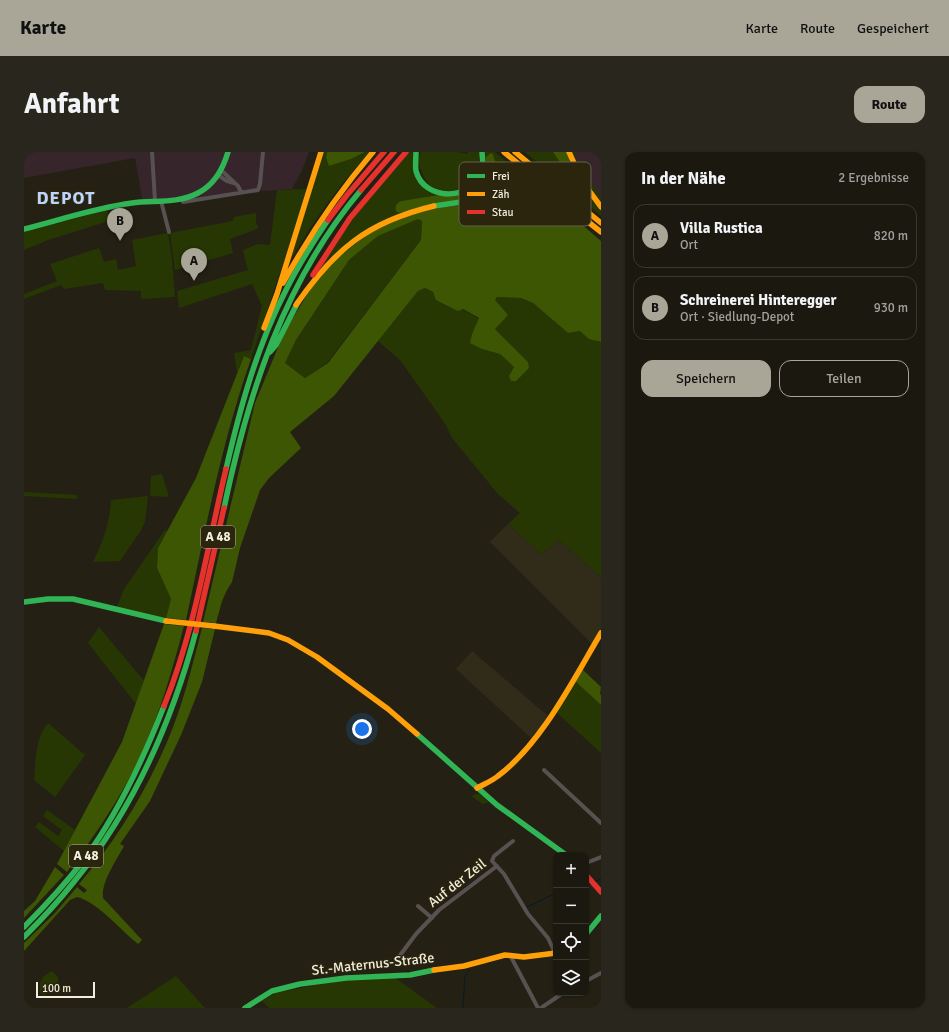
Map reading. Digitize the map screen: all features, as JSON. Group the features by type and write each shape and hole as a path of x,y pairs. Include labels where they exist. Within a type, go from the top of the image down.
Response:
{"main road":[{"path":"24,229 117,206 180,199 192,196 205,188 220,173 228,152"},
{"path":"257,359 260,340 277,294 321,152"},
{"path":"277,294 297,255 316,224 346,184 373,152"},
{"name":"A 48","path":"24,927 50,902 80,864 118,807 140,767 161,717 181,657 192,618 240,411 263,341 281,301 310,248 348,194 384,152"},
{"name":"A 48","path":"24,937 76,881 105,841 133,796 160,741 179,690 194,639 242,433 264,361 288,303 317,251 358,193 394,152"},
{"path":"264,361 276,345 296,305 324,256 350,218 406,152"},
{"path":"416,152 416,170 422,182 427,187 439,194 452,195 459,192"},
{"path":"482,152 484,162"},
{"path":"504,152 516,162"},
{"path":"515,152 527,162"},
{"path":"520,152 531,162"},
{"path":"569,152 573,162"},
{"path":"591,194 601,207"},
{"path":"296,305 328,262 364,234 407,213 423,208 459,202"},
{"path":"591,215 601,223"},
{"path":"591,224 601,232"},
{"path":"24,602 47,599 80,600 140,616 166,621 269,633 282,637 334,668 388,709 497,805 562,852"},
{"path":"476,787 494,780 535,738 601,633"},
{"path":"589,878 601,892"},
{"path":"24,921 50,902"},
{"path":"589,930 601,916"},
{"name":"St.-Maternus-Straße","path":"245,1008 272,991 300,984 346,978 410,975 464,966 505,955 524,957 553,953"}],"street":[{"path":"152,152 158,201 168,232"},
{"path":"183,202 258,190 260,184 263,152"},
{"path":"220,173 227,181 235,184 241,192"},
{"path":"544,770 601,823"},
{"path":"513,841 492,858 492,861 504,874 528,914 548,938 553,947"},
{"path":"589,862 601,857"},
{"name":"Auf der Zeil","path":"398,958 416,934 438,910 497,866"},
{"name":"Auf der Zeil","path":"418,906 432,918"},
{"path":"510,955 540,1008 558,996"},
{"path":"589,979 601,973"}],"shaded area":[{"path":"24,152 309,152 292,189 263,191 254,189 209,197 147,204 142,198 135,158 24,178"},
{"path":"574,152 601,152 601,198 591,183 591,162 577,162"},
{"path":"508,524 541,554 559,540 601,577 601,629 592,644 490,542"},
{"path":"472,651 548,716 532,739 456,669"}],"green space":[{"path":"324,152 327,152 326,158 329,166 351,159 365,152 370,152 347,178 326,206 288,265"},
{"path":"327,152 365,152 351,159 329,166 326,158"},
{"path":"409,152 415,152 414,169 438,195 401,201 399,213 319,270 358,211"},
{"path":"421,152 457,152 467,154 468,152 479,152 479,162 459,162 459,190 452,192 430,186 419,166 418,160"},
{"path":"484,152 495,152 507,162 486,162"},
{"path":"525,152 553,152 560,162 537,162"},
{"path":"553,152 567,152 570,161 560,162"},
{"path":"572,152 574,152 578,162 576,162"},
{"path":"491,153 493,154 495,162 485,162 486,157"},
{"path":"591,182 601,198 601,203 591,188"},
{"path":"308,189 251,359 244,356 237,373 234,353 251,350 262,306 252,284 179,308 177,291 248,270 243,250 258,244 270,245 277,190"},
{"path":"459,194 459,202 399,213 396,211 396,205 401,201 438,195"},
{"path":"591,198 601,211 601,216 591,208"},
{"path":"459,205 459,226 584,226 601,241 601,342 589,339 580,331 568,333 533,303 521,298 497,297 495,300 508,315 495,329 528,362 529,368 516,381 511,381 509,376 514,367 500,354 482,349 470,343 479,318 463,309 458,311 436,300 433,292 425,288 418,291 334,396 290,432 301,448 269,478 260,490 240,548 232,582 222,601 216,623 203,622 255,403 284,333 311,288 330,265 341,255 376,230 408,215 438,208","holes":["418,219 422,221 421,240 328,363 305,378 285,363 296,340 349,260 378,236"]},
{"path":"107,210 109,221 48,240 24,250 24,232"},
{"path":"256,213 256,223 259,228 230,239 233,253 175,270 170,233 233,221 234,217"},
{"path":"418,219 422,221 421,240 327,363 305,378 285,363 296,340 349,260 378,236"},
{"path":"168,233 172,258 175,297 141,299 141,291 105,290 103,283 64,289 61,285 24,299 24,294 57,281 50,264 99,248 104,262 116,259 118,270 136,266 132,240"},
{"path":"425,288 479,319 472,334 482,349 500,354 514,367 509,376 528,362 495,329 495,300 497,297 521,298 533,303 568,333 580,331 598,342 601,342 601,577 559,540 541,554 508,524 520,513 498,494 452,438 446,425 400,360 378,341 418,291"},
{"path":"244,356 251,359 240,391 222,456 186,620 166,618 171,599 157,568 158,548 196,478"},
{"path":"162,474 169,497 150,496 151,476"},
{"path":"24,492 77,495 77,499 24,496"},
{"path":"148,496 145,522 120,561 93,562 105,532 111,500"},
{"path":"165,530 167,531 158,548 157,568 171,599 166,618 155,617 117,607 124,589"},
{"path":"164,624 184,626 170,677 153,727 132,774 115,803 97,831 67,872 57,864 122,742"},
{"path":"99,627 144,681 136,704 88,643"},
{"path":"202,628 215,629 202,682 181,735 150,801 120,844 124,846 104,885 103,898 142,940 138,944 100,910 92,904 77,897 70,900 24,951 24,943 55,913 77,887 84,893 87,890 79,884 93,868 117,834 149,780 178,714"},
{"path":"582,669 601,687 601,705 575,681"},
{"path":"575,681 601,705 601,753 556,712"},
{"path":"48,723 85,755 55,797 34,780 38,743"},
{"path":"479,793 489,802 483,804 471,796"},
{"path":"47,810 75,830 64,851 35,827 39,822 58,836 62,830 43,816"},
{"path":"55,867 64,875 24,918 24,911 35,901"},
{"path":"52,971 58,977 58,986 44,995 41,994 41,980"},
{"path":"176,976 205,1008 127,1008"},
{"path":"394,977 437,1008 269,1008 262,1001 276,993 346,979"}],"waterway":[{"path":"594,882 601,879"},
{"path":"527,907 553,894"},
{"path":"486,963 504,958"},
{"path":"463,1008 465,976 469,970"}],"traffic: fast":[{"path":"24,229 118,205 182,199 198,193 209,186 217,176 228,152"},
{"path":"416,152 416,171 421,181 438,193 449,194 459,192"},
{"path":"482,152 483,162"},
{"path":"224,508 245,423 273,340 290,301 310,262 334,225 361,190"},
{"path":"434,206 459,202"},
{"path":"226,469 243,400 266,333 286,290 311,245 328,220"},
{"path":"270,352 276,345 298,302"},
{"path":"24,602 48,599 73,599 166,621"},
{"path":"24,937 61,897 95,855 132,795 148,764 175,698 196,631"},
{"path":"24,927 55,895 96,843 129,786 164,706"},
{"path":"417,734 497,805 562,852"},
{"path":"589,930 601,916"},
{"path":"245,1008 272,991 300,984 346,978 410,975 434,970"}],"traffic: slow":[{"path":"264,328 277,294 321,152"},
{"path":"283,283 303,248 325,215 373,152"},
{"path":"504,152 516,162"},
{"path":"515,152 527,162"},
{"path":"569,152 573,162"},
{"path":"591,193 601,207"},
{"path":"296,305 324,269 354,241 390,220 434,206"},
{"path":"591,215 601,223"},
{"path":"591,224 601,232"},
{"path":"166,621 214,626"},
{"path":"214,626 269,633 288,640 317,657 388,709 417,734"},
{"path":"477,788 491,781 514,762 543,729 556,710 601,633"},
{"path":"434,970 464,966 505,955 524,957 553,953"}],"traffic: jam":[{"path":"328,220 347,195 384,152"},
{"path":"361,190 394,152"},
{"path":"313,275 350,218 406,152"},
{"path":"164,706 184,648 200,589 226,469"},
{"path":"196,631 224,508"},
{"path":"589,878 601,892"}],"place":[{"name":"Schreinerei Hinteregger","path":"120,241"},
{"name":"Villa Rustica","path":"194,281"}],"district":[{"name":"DEPOT","path":"66,198"}]}
